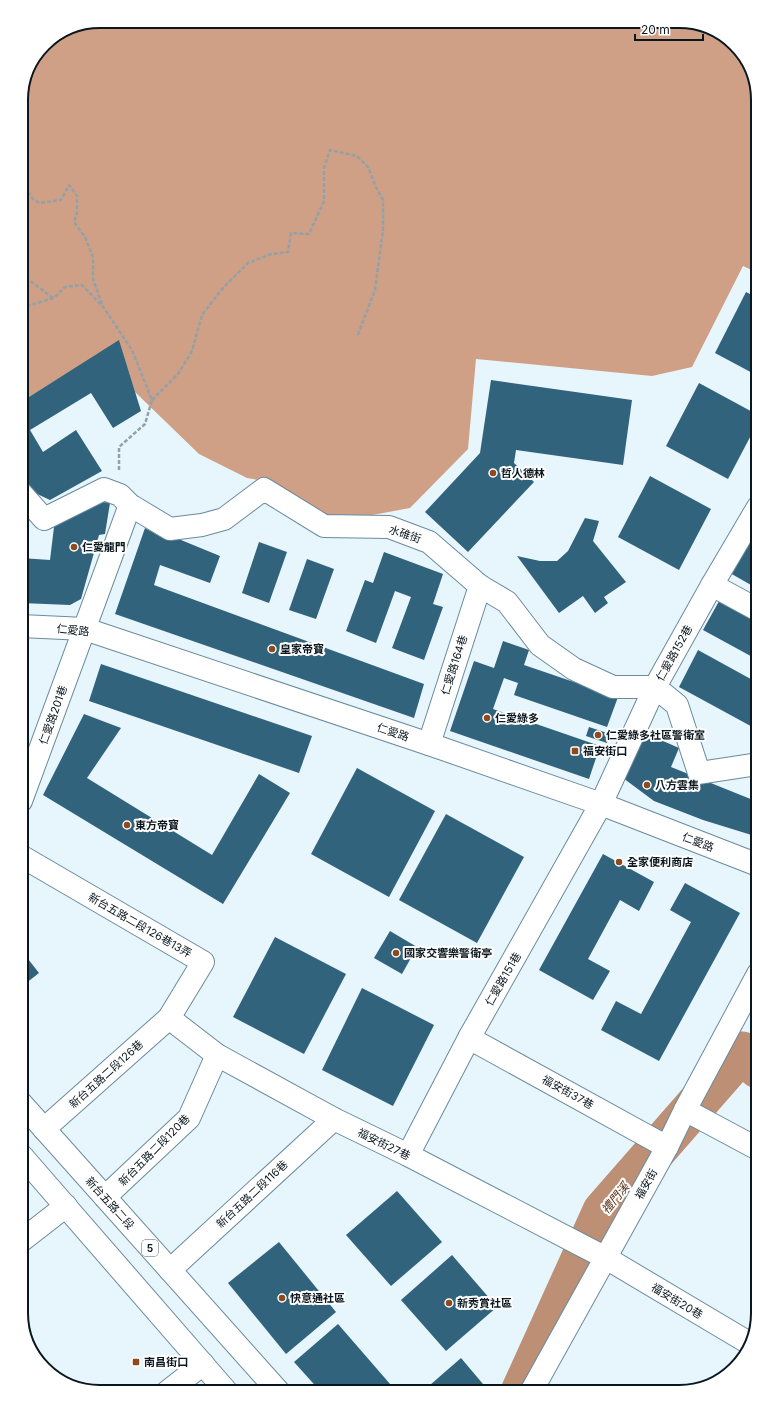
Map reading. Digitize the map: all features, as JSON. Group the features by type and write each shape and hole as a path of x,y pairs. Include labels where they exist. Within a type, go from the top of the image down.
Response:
{"street":[{"path":"28,501 44,519 104,489 125,500"},
{"name":"水碓街","path":"125,500 170,529 202,525 224,518 264,489 324,526 389,527 429,542 480,586 507,602 540,645 574,669 613,688 655,687"},
{"name":"仁愛路201巷","path":"28,782 85,629 125,500"},
{"name":"仁愛路152巷","path":"601,804 655,687 751,519"},
{"path":"712,585 751,606"},
{"name":"仁愛路164巷","path":"428,744 480,586"},
{"name":"仁愛路","path":"28,626 85,629 428,744 601,804 751,862"},
{"path":"655,687 677,705 699,773 751,765"},
{"name":"仁愛路151巷","path":"408,1155 469,1038 601,804"},
{"name":"新台五路二段126巷13弄","path":"28,860 203,962 169,1018"},
{"name":"福安街","path":"535,1385 667,1147 685,1110 751,987"},
{"name":"福安街27巷","path":"169,1018 217,1055 334,1119 408,1155 606,1258"},
{"name":"新台五路二段126巷","path":"44,1129 169,1018"},
{"name":"福安街37巷","path":"469,1038 667,1147"},
{"name":"新台五路二段120巷","path":"105,1197 189,1118 217,1055"},
{"path":"685,1110 751,1145"},
{"name":"新台五路二段","path":"28,1111 273,1385"},
{"name":"新台五路二段116巷","path":"170,1270 334,1119"},
{"path":"28,1162 221,1385"},
{"path":"28,1236 66,1206"},
{"name":"福安街20巷","path":"606,1258 745,1340"},
{"path":"176,1385 203,1364"}],"path":[{"path":"125,500 119,447 145,424 152,400 178,374 192,351 202,315 222,289 248,263 272,254 288,252 291,234 309,234 324,201 324,168 330,150 357,156 368,166 383,200 383,230 375,290 357,337"},
{"path":"28,192 32,198 39,203 61,200 69,185 77,196 77,213 74,222 85,237 93,258 93,279 104,308"},
{"path":"28,279 54,298"},
{"path":"28,306 54,298 65,287 82,286 104,308 132,350 152,400"}],"shaded area":[{"path":"100,28 683,28 693,29 711,35 730,49 741,64 749,82 751,96 751,270 743,266 692,367 652,376 476,359 468,449 410,508 340,521 313,511 271,482 247,478 199,454 135,392 119,341 28,398 28,96 30,82 35,68 49,49 60,40 82,30"}],"building":[{"path":"746,292 751,294 751,372 715,353"},
{"path":"119,340 141,411 113,428 91,393 30,430 43,452 76,430 102,471 50,500 33,492 28,487 28,398"},
{"name":"哲人德林","path":"491,380 632,400 623,465 516,450 514,463 534,482 468,552 425,512 480,453"},
{"path":"699,383 751,411 751,435 728,479 666,446"},
{"path":"650,476 711,509 679,570 618,537"},
{"name":"仁愛龍門","path":"102,501 110,503 105,534 99,535 81,599 70,605 28,603 28,558 50,560 54,527"},
{"path":"585,518 599,521 593,541 626,582 604,597 608,603 595,613 583,596 559,613 517,556 540,561 557,561 568,551"},
{"name":"皇家帝寶","path":"145,528 161,537 181,540 220,556 210,583 160,565 154,585 424,684 414,718 115,614"},
{"path":"750,537 751,585 730,573"},
{"path":"259,542 287,552 269,603 242,593"},
{"name":"皇家帝寶","path":"384,552 443,574 433,604 443,607 424,660 392,648 411,597 395,591 376,643 346,631 365,580 373,583"},
{"name":"皇家帝寶","path":"307,559 334,569 316,619 289,610"},
{"path":"723,594 751,610 751,656 703,630"},
{"name":"仁愛綠多","path":"503,641 529,650 524,665 618,697 607,727 514,695 518,683 504,678 493,709 600,746 589,779 450,731 474,661 494,668"},
{"path":"698,650 751,679 751,726 679,687"},
{"path":"101,664 312,736 299,773 89,701"},
{"name":"東方帝寶","path":"84,714 121,728 87,778 212,855 259,774 290,793 223,904 43,795"},
{"name":"仁愛綠多社區警衛室","path":"589,727 610,734 607,743 586,736"},
{"path":"645,733 679,748 671,767 751,799 751,835 703,820 654,801 623,778"},
{"path":"357,768 435,811 389,897 311,854"},
{"path":"446,814 524,857 477,943 399,900"},
{"path":"603,854 654,882 639,911 620,900 588,959 610,971 593,1000 539,970"},
{"path":"685,883 740,913 659,1061 601,1030 616,1001 641,1014 691,922 670,910"},
{"name":"國家交響樂警衛亭","path":"390,931 417,947 402,974 374,958"},
{"path":"275,937 346,974 304,1054 233,1017"},
{"path":"28,959 39,973 28,982"},
{"path":"362,988 434,1025 393,1106 322,1070"},
{"path":"397,1191 442,1242 391,1286 346,1235"},
{"name":"快意通社區","path":"279,1242 336,1312 286,1354 228,1283"},
{"name":"新秀賞社區","path":"452,1255 497,1307 446,1351 401,1300"},
{"path":"338,1324 391,1385 315,1385 294,1362"},
{"path":"461,1358 484,1385 430,1385"}],"waterway":[{"name":"禮門溪","path":"524,1385 603,1211 742,1052 751,1061"}],"place":[{"name":"哲人德林","path":"493,473"},
{"name":"仁愛龍門","path":"74,547"},
{"name":"皇家帝寶","path":"272,649"},
{"name":"仁愛綠多","path":"487,718"},
{"name":"仁愛綠多社區警衛室","path":"598,735"},
{"name":"福安街口","path":"575,751"},
{"name":"八方雲集","path":"647,785"},
{"name":"東方帝寶","path":"127,825"},
{"name":"全家便利商店","path":"619,862"},
{"name":"國家交響樂警衛亭","path":"396,953"},
{"name":"快意通社區","path":"282,1298"},
{"name":"新秀賞社區","path":"449,1303"},
{"name":"南昌街口","path":"136,1362"}]}
